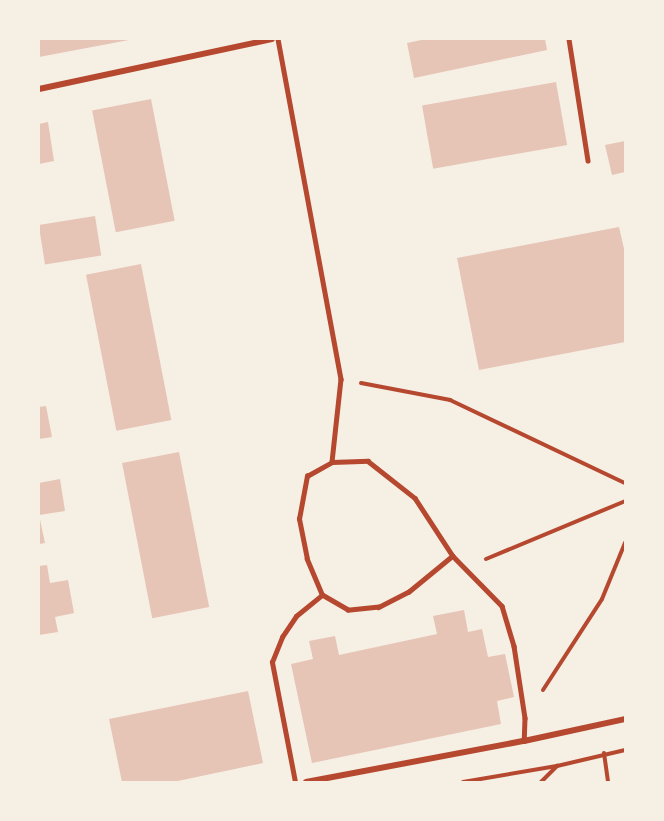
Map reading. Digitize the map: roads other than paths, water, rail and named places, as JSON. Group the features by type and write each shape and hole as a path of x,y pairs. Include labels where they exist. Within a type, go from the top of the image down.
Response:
{"street":[{"path":"39,89 272,39"},
{"path":"306,782 524,741 625,719"}],"lane":[{"path":"278,39 341,379 332,462"},
{"path":"569,39 588,161"},
{"path":"453,556 409,592 379,607 348,610 322,595 307,559 299,519 307,476 332,462 368,461 415,498 453,556 502,606 514,646 525,718 524,741"},
{"path":"295,782 272,662 282,637 296,616 322,595"}]}
